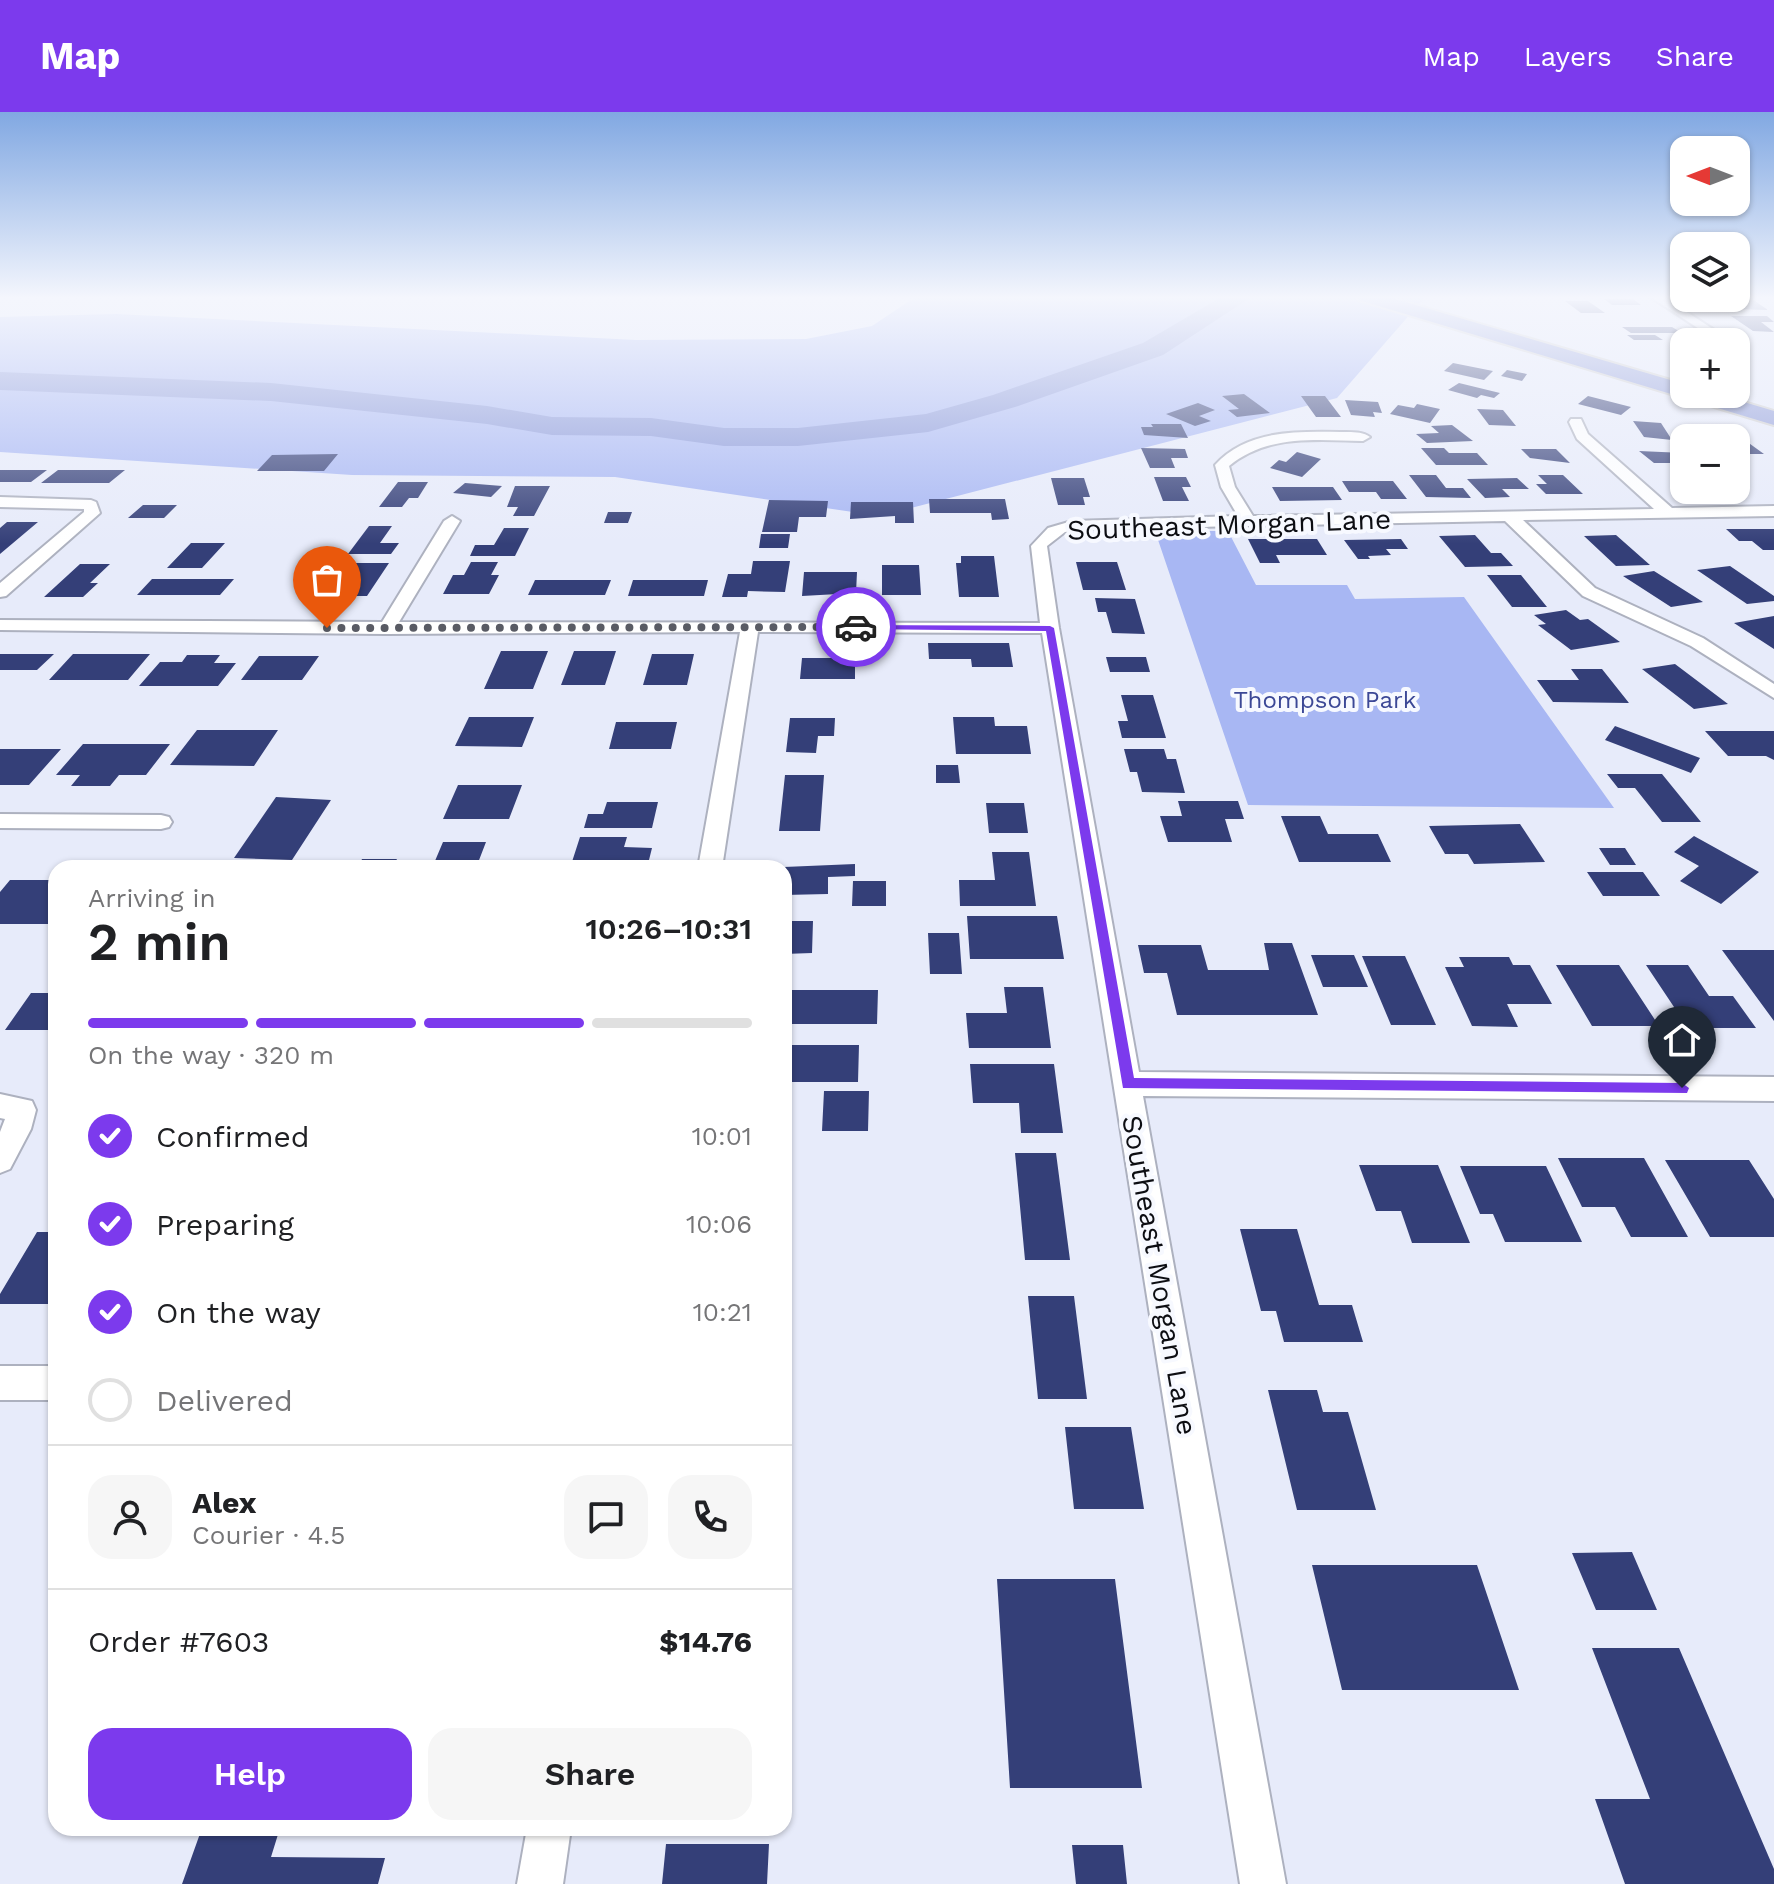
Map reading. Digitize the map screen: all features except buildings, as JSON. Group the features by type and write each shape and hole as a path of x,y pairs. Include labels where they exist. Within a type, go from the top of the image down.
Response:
{"highway":[{"path":"1643,379 1670,387"},
{"path":"1741,408 1774,418"}],"street":[{"path":"1576,422 1582,436 1668,513"},
{"path":"1248,520 1228,487 1222,465 1236,450 1283,437 1363,437"},
{"path":"0,502 91,505 92,513 0,592"},
{"name":"Southeast Morgan Lane","path":"1263,1884 1050,628 1039,546 1047,534 1062,527 1086,524 1774,511"},
{"path":"1509,516 1589,592 1697,642 1774,692"},
{"path":"386,629 452,521"},
{"path":"0,625 386,629 750,626 1050,628"},
{"path":"711,860 750,626"},
{"path":"0,821 161,822"},
{"path":"1128,1084 1774,1089"},
{"path":"0,1160 17,1129 11,1108"},
{"path":"0,1383 48,1383"},
{"path":"540,1884 548,1836"}],"green space":[{"path":"0,379 1354,379 1337,398 880,516 615,477 352,475 0,452"},
{"name":"Thompson Park","path":"1155,531 1228,531 1256,585 1347,585 1355,599 1464,597 1614,808 1248,805"}],"waterway":[{"path":"0,381 271,392 487,415 552,426 651,427 724,437 798,437 928,423 1068,379"}],"way so far":[{"path":"327,628 856,627"}],"route":[{"path":"856,627 1050,628 1128,1084 1682,1088"}]}
